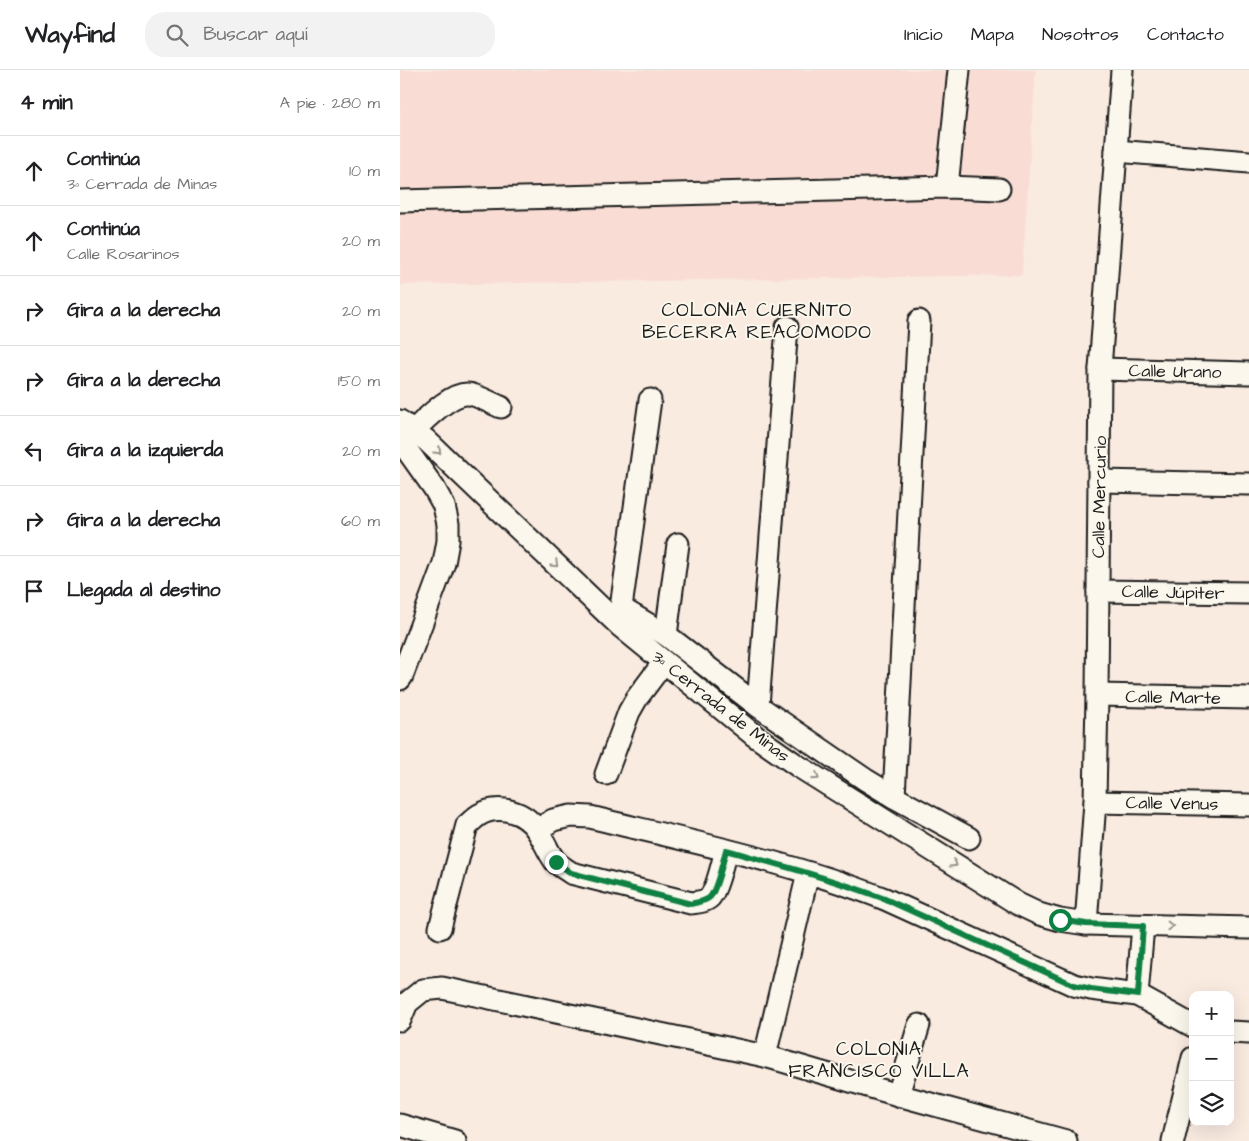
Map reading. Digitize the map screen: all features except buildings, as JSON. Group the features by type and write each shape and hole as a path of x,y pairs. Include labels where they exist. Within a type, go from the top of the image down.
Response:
{"street":[{"path":"947,187 959,70"},
{"name":"Calle Mercurio","path":"1086,924 1095,802 1100,369 1122,70"},
{"path":"1116,151 1249,162"},
{"path":"400,201 947,187 999,189"},
{"path":"894,797 919,321"},
{"path":"758,706 787,327"},
{"name":"Calle Urano","path":"1100,369 1249,373"},
{"path":"400,679 407,639 444,563 448,542 448,524 444,506 405,430 455,396 469,394 501,407"},
{"path":"650,400 620,616 666,635 758,706 866,780 969,838"},
{"name":"3ª Cerrada de Minas","path":"405,430 426,440 620,616 664,662 755,736 798,766 1009,898 1038,914 1086,924 1249,928"},
{"path":"1099,481 1249,484"},
{"path":"666,635 678,544"},
{"name":"Calle Júpiter","path":"1098,591 1249,594"},
{"path":"606,774 629,712 664,662"},
{"name":"Calle Marte","path":"1097,695 1249,698"},
{"name":"Calle Venus","path":"1095,802 1249,804"},
{"path":"440,928 467,826 478,815 490,811 515,812 525,818 537,830 556,862 571,873 691,904 701,902 710,897 715,889 726,850"},
{"path":"537,830 553,820 571,816 590,817 808,872 885,899 1074,985 1138,995 1189,1024"},
{"path":"765,1056 808,872"},
{"path":"1138,995 1143,926"},
{"path":"400,1020 407,1003 423,990 442,988 765,1056 1066,1141"},
{"path":"898,1095 919,1025"},
{"path":"1234,1032 1249,1033"},
{"path":"1173,1141 1189,1075"},
{"path":"400,1125 455,1141"}],"shaded area":[{"path":"400,70 1036,70 1022,275 400,285"}],"district":[{"name":"COLONIA CUERNITO BECERRA REACOMODO","path":"757,320"},
{"name":"COLONIA FRANCISCO VILLA","path":"879,1059"}],"route":[{"path":"556,862 571,873 691,904 701,902 710,897 715,889 726,850 808,872 885,899 1074,985 1138,995 1143,926 1086,924 1060,920"}]}
